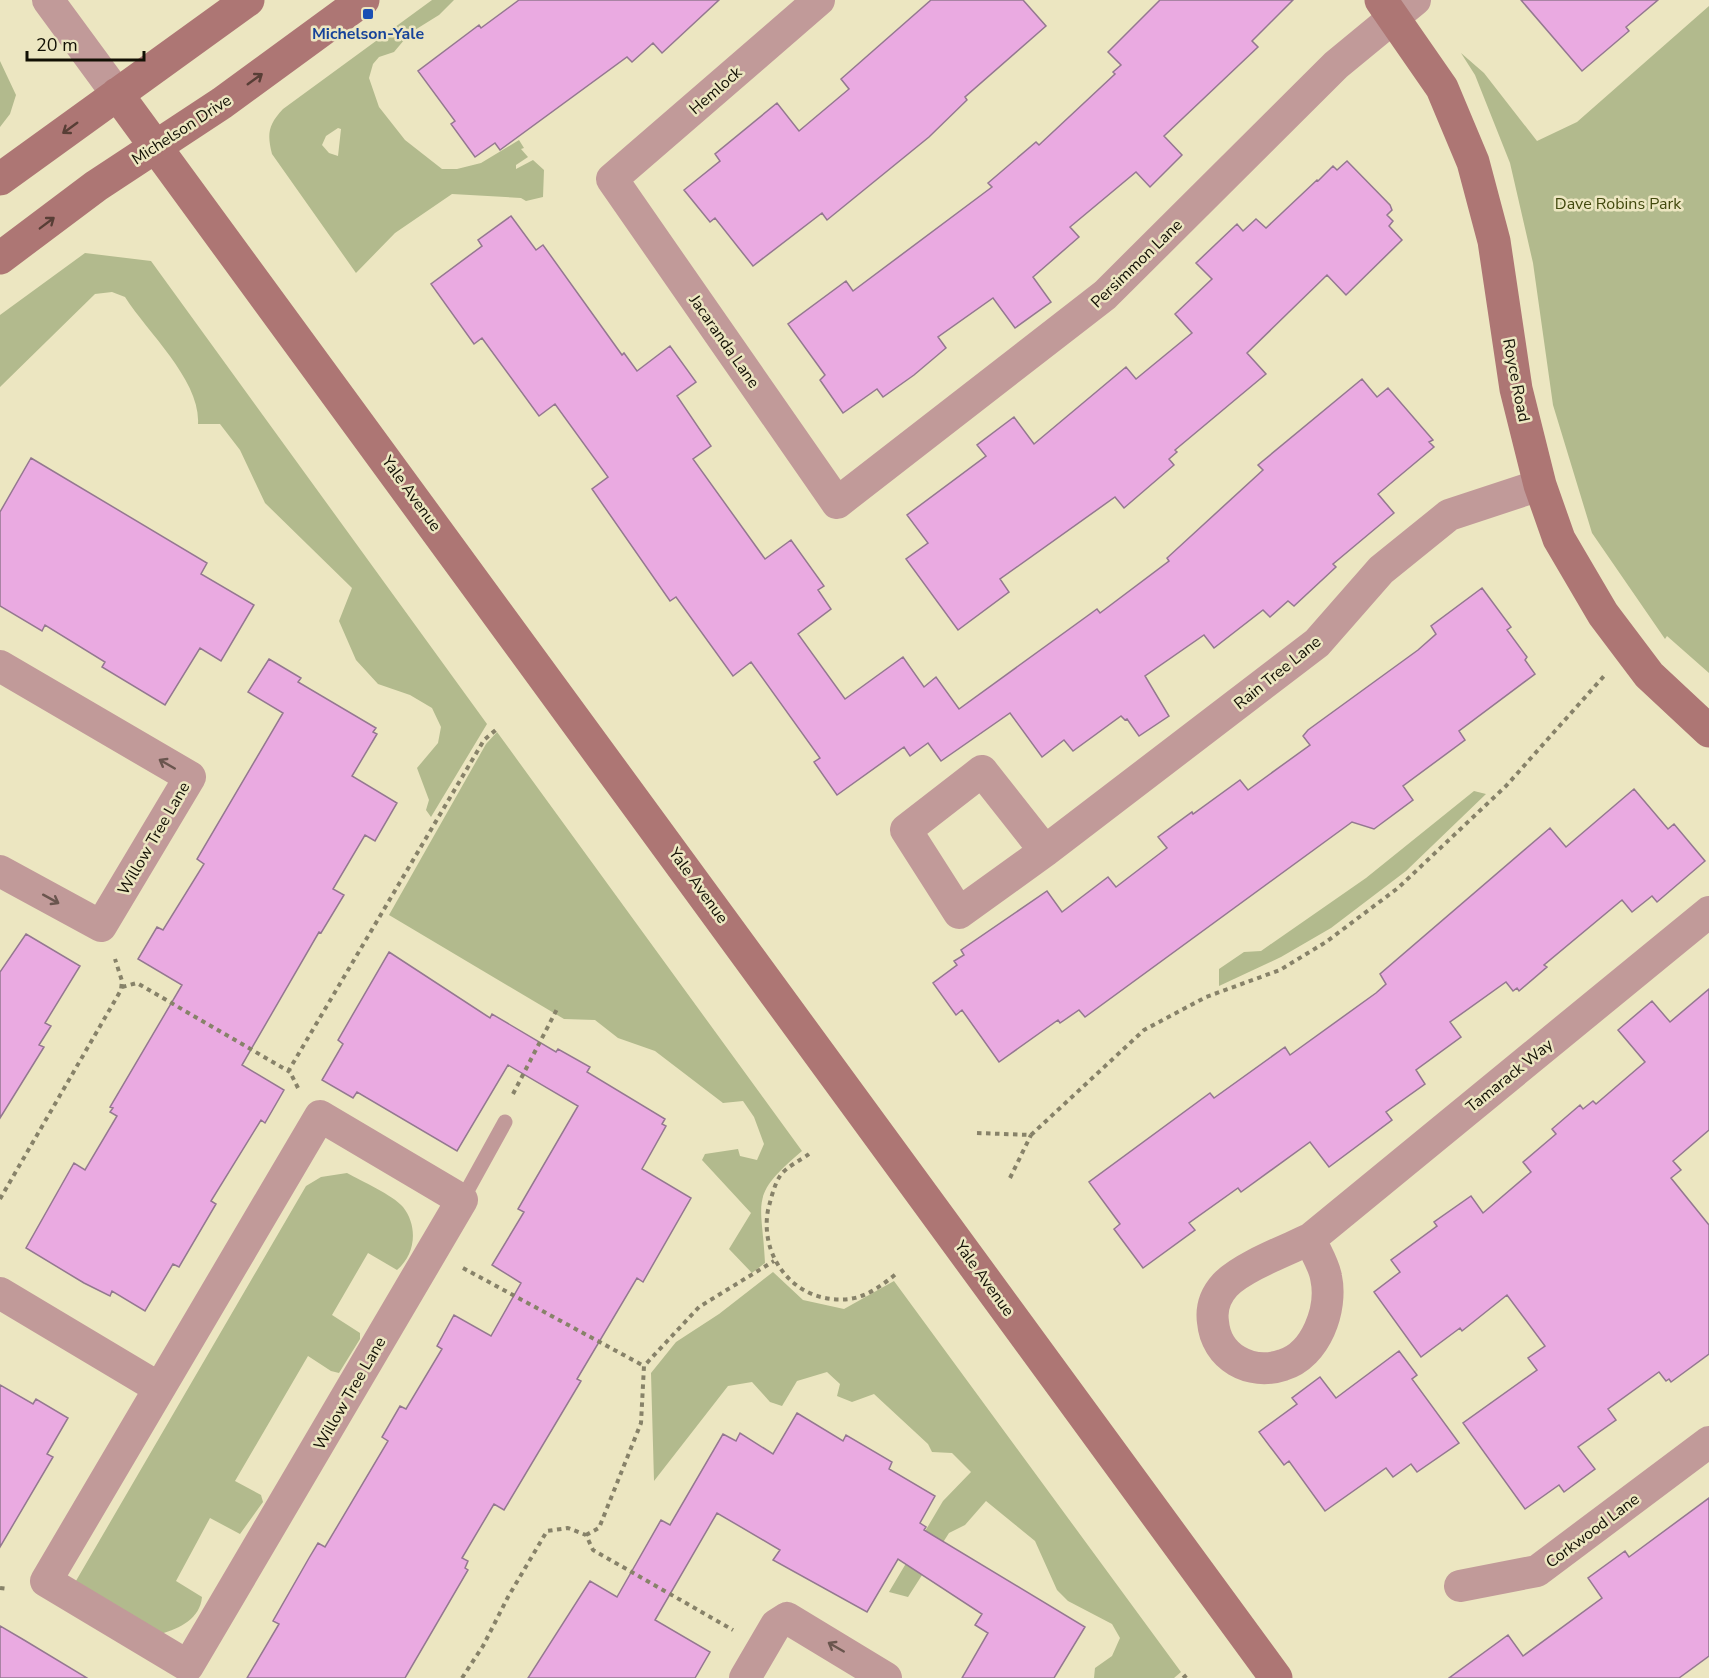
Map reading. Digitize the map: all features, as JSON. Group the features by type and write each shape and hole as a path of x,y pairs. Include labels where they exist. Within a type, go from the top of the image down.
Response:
{"street":[{"path":"48,0 117,94"},
{"path":"0,179 248,0"},
{"name":"Michelson Drive","path":"0,258 96,186 222,103 363,0"},
{"name":"Hemlock","path":"612,179 819,0"},
{"name":"Royce Road","path":"1396,6 1442,88 1473,162 1494,241 1516,389 1540,485 1559,539 1603,615 1649,675 1709,731"},
{"name":"Persimmon Lane","path":"837,503 1106,295 1396,6"},
{"name":"Yale Avenue","path":"117,94 154,146 189,188 1276,1678"},
{"name":"Jacaranda Lane","path":"612,179 837,503"},
{"name":"Rain Tree Lane","path":"1045,851 982,771 906,830 959,913 1045,851 1317,643 1381,570 1449,515 1540,485"},
{"name":"Willow Tree Lane","path":"0,666 190,777 101,926 0,871"},
{"name":"Tamarack Way","path":"1310,1239 1709,912"},
{"name":"Willow Tree Lane","path":"320,1116 462,1200 188,1665 46,1581 320,1116"},
{"path":"0,1293 159,1389"},
{"name":"Corkwood Lane","path":"1460,1586 1537,1571 1709,1442"},
{"path":"745,1678 776,1625 787,1618 886,1678"}],"lane":[{"path":"462,1200 505,1122"}],"path":[{"path":"1010,1178 1031,1135 1144,1030 1206,997 1280,970 1326,942 1398,888 1506,786 1629,648"},
{"path":"290,1072 484,740 498,728"},
{"path":"114,955 122,987"},
{"path":"0,1199 122,987 137,982 290,1072 303,1096"},
{"path":"513,1094 548,1032 557,1009"},
{"path":"977,1133 1031,1135"},
{"path":"809,1154 781,1174 771,1199 765,1227 774,1261 790,1282 807,1292 826,1298 850,1299 883,1285 897,1273"},
{"path":"462,1678 483,1646 507,1597 547,1531 568,1528 586,1534 599,1528 641,1423 645,1366 699,1307 774,1261"},
{"path":"460,1266 645,1366"},
{"path":"586,1534 593,1550 740,1634"},
{"path":"0,1588 8,1589"},
{"path":"1183,1678 1189,1672"}],"green space":[{"path":"432,0 454,0 439,15 410,33 394,52 379,57 373,64 369,78 379,107 405,140 442,169 457,169 481,163 519,140 524,148 521,149 528,157 516,165 516,169 533,160 544,170 543,197 526,201 521,198 452,194 395,233 356,273 272,154 270,130 274,120 283,109","holes":["338,128 341,129 338,156 329,153 322,145 326,136"]},
{"name":"Dave Robins Park","path":"1709,6 1709,673 1667,636 1665,639 1592,533 1553,405 1533,263 1510,163 1475,75 1461,53 1484,73 1537,141 1577,122"},
{"path":"0,61 16,95 10,114 0,127"},
{"path":"85,253 151,261 487,724 431,817 426,810 429,800 417,768 438,743 441,727 432,708 410,695 378,684 356,660 339,621 352,588 265,503 240,450 220,424 198,424 197,408 182,374 125,297 112,292 95,294 0,387 0,315"},
{"path":"497,732 802,1151 773,1179 766,1190 761,1212 765,1263 752,1273 729,1249 751,1213 702,1160 705,1154 738,1149 740,1156 757,1160 764,1144 754,1117 743,1101 723,1103 655,1051 618,1038 595,1020 564,1019 389,915 486,744"},
{"path":"1474,791 1486,794 1406,871 1331,928 1281,957 1219,986 1219,969 1244,952 1261,951 1366,878"},
{"path":"347,1173 385,1193 403,1207 413,1231 408,1256 397,1270 368,1253 332,1315 360,1333 360,1339 339,1373 331,1371 308,1356 235,1481 261,1495 263,1502 240,1534 210,1518 176,1581 202,1597 200,1605 188,1622 161,1634 73,1586 306,1186 321,1177"},
{"path":"773,1272 803,1300 844,1309 894,1281 1181,1672 1174,1678 1094,1678 1095,1668 1112,1656 1120,1638 1112,1624 1068,1601 1057,1590 1035,1541 986,1501 965,1525 949,1533 908,1597 889,1592 943,1501 971,1472 952,1453 932,1452 928,1444 874,1394 852,1402 837,1396 840,1384 827,1372 797,1381 782,1406 770,1402 752,1382 728,1386 654,1481 651,1373 676,1342 719,1314"}],"building":[{"path":"519,0 719,0 662,53 653,43 632,62 627,57 500,150 495,143 475,157 451,124 455,121 418,71 479,25 481,28"},
{"path":"931,0 1023,0 1046,26 965,97 967,100 929,137 827,220 822,213 753,266 715,218 710,222 684,190 720,161 715,154 777,103 799,131 849,89 841,79"},
{"path":"1160,0 1293,0 1252,41 1258,47 1164,136 1182,155 1150,187 1136,172 1070,227 1079,237 1033,277 1051,302 1015,328 993,298 938,337 946,348 914,375 883,397 877,389 843,413 820,380 825,375 788,324 846,281 853,291 992,187 988,183 1036,142 1039,145 1115,74 1113,72 1121,65 1108,52"},
{"path":"1521,0 1658,0 1626,27 1629,31 1582,71"},
{"path":"1347,161 1390,205 1392,210 1387,215 1393,221 1389,226 1402,240 1346,295 1327,275 1247,353 1266,374 1175,450 1177,452 1169,459 1174,465 1124,508 1115,497 1000,579 1009,592 958,630 906,559 928,543 907,515 986,456 977,445 1014,417 1034,444 1126,367 1136,379 1192,333 1175,314 1212,279 1196,263 1237,224 1243,231 1256,219 1266,228 1333,166 1337,170"},
{"path":"511,216 536,250 543,245 622,355 624,353 637,371 670,346 696,382 677,396 711,446 693,459 765,559 791,540 824,586 818,590 831,609 798,634 845,699 903,657 924,687 936,677 959,709 1097,609 1100,613 1169,561 1167,558 1263,470 1258,465 1362,379 1377,397 1388,388 1433,440 1429,442 1434,447 1378,494 1394,513 1333,564 1336,567 1294,606 1288,601 1270,617 1263,610 1214,648 1204,635 1145,676 1169,716 1139,736 1127,719 1121,716 1073,751 1064,740 1042,757 1010,713 941,761 928,743 910,756 904,747 837,795 814,762 820,758 751,662 733,676 676,597 670,601 592,489 608,477 555,404 539,416 482,338 474,344 431,284 482,246 478,240"},
{"path":"31,458 207,563 201,574 254,605 221,661 200,648 165,705 102,667 105,662 45,625 42,631 0,606 0,512"},
{"path":"1482,588 1511,627 1507,630 1527,657 1525,660 1535,674 1459,731 1465,740 1403,786 1413,800 1374,829 1352,822 1085,1017 1079,1010 1060,1023 1058,1020 999,1062 962,1010 956,1015 933,983 957,965 954,961 964,955 961,950 1047,891 1062,912 1108,877 1116,887 1167,848 1158,837 1192,812 1193,814 1240,780 1248,790 1310,745 1303,736 1308,730 1418,650 1436,634 1431,626"},
{"path":"269,659 301,678 298,682 376,728 373,732 377,734 352,776 397,803 375,841 365,835 333,889 344,895 321,933 319,932 242,1065 284,1090 265,1123 261,1120 211,1201 216,1204 179,1267 173,1264 145,1311 112,1291 110,1296 84,1283 26,1248 74,1163 85,1170 117,1116 110,1112 113,1108 110,1107 182,985 138,959 157,927 163,930 204,864 197,859 283,713 248,692"},
{"path":"1634,789 1668,829 1674,824 1705,861 1657,902 1652,896 1632,912 1622,900 1544,965 1547,967 1519,991 1517,988 1513,991 1506,982 1450,1022 1461,1037 1416,1070 1425,1084 1386,1112 1392,1120 1329,1167 1310,1142 1241,1192 1238,1188 1189,1223 1195,1230 1143,1268 1114,1229 1120,1224 1089,1182 1210,1093 1214,1098 1285,1047 1290,1055 1376,993 1386,984 1380,974 1550,828 1566,847"},
{"path":"26,934 80,966 45,1023 51,1026 39,1045 44,1047 0,1118 0,972"},
{"path":"389,952 490,1018 492,1014 556,1052 558,1049 590,1067 587,1072 665,1119 662,1124 666,1126 642,1169 691,1198 643,1282 637,1278 577,1379 581,1381 504,1510 494,1504 462,1558 468,1561 465,1568 468,1570 405,1678 247,1678 279,1624 273,1621 309,1558 318,1543 325,1547 388,1441 382,1437 400,1406 406,1409 442,1349 437,1346 454,1315 491,1336 521,1283 492,1265 524,1212 518,1209 578,1106 508,1065 457,1151 357,1092 353,1098 322,1080 343,1044 338,1040"},
{"path":"1709,989 1709,1130 1673,1161 1681,1170 1671,1178 1709,1225 1709,1354 1671,1382 1669,1379 1666,1381 1659,1372 1608,1409 1616,1420 1578,1447 1595,1469 1564,1492 1559,1485 1525,1509 1463,1423 1537,1370 1528,1358 1545,1346 1507,1295 1462,1331 1460,1328 1421,1357 1374,1292 1400,1272 1391,1260 1437,1226 1434,1222 1471,1196 1483,1213 1531,1172 1523,1162 1556,1134 1552,1129 1580,1105 1583,1109 1593,1101 1596,1104 1645,1062 1618,1030 1652,1001 1670,1022"},
{"path":"1399,1351 1417,1375 1412,1379 1459,1443 1417,1472 1411,1464 1393,1477 1386,1468 1325,1511 1289,1461 1284,1465 1259,1432 1297,1404 1292,1398 1320,1377 1336,1398"},
{"path":"0,1385 33,1404 36,1399 68,1418 47,1454 53,1457 0,1547"},
{"path":"797,1413 843,1441 846,1435 892,1462 889,1469 935,1496 920,1523 926,1527 924,1530 1085,1627 1054,1678 962,1678 988,1633 975,1625 982,1614 898,1559 867,1612 773,1560 780,1550 717,1513 655,1620 710,1652 695,1678 528,1678 590,1581 617,1597 661,1520 670,1525 723,1434 736,1441 740,1433 773,1454"},
{"path":"1709,1498 1709,1656 1679,1678 1449,1678 1508,1635 1523,1656 1602,1598 1588,1578 1625,1551 1629,1557"},
{"path":"0,1626 24,1640 87,1678 0,1678"}],"place":[{"name":"Michelson-Yale","path":"368,14"}]}
